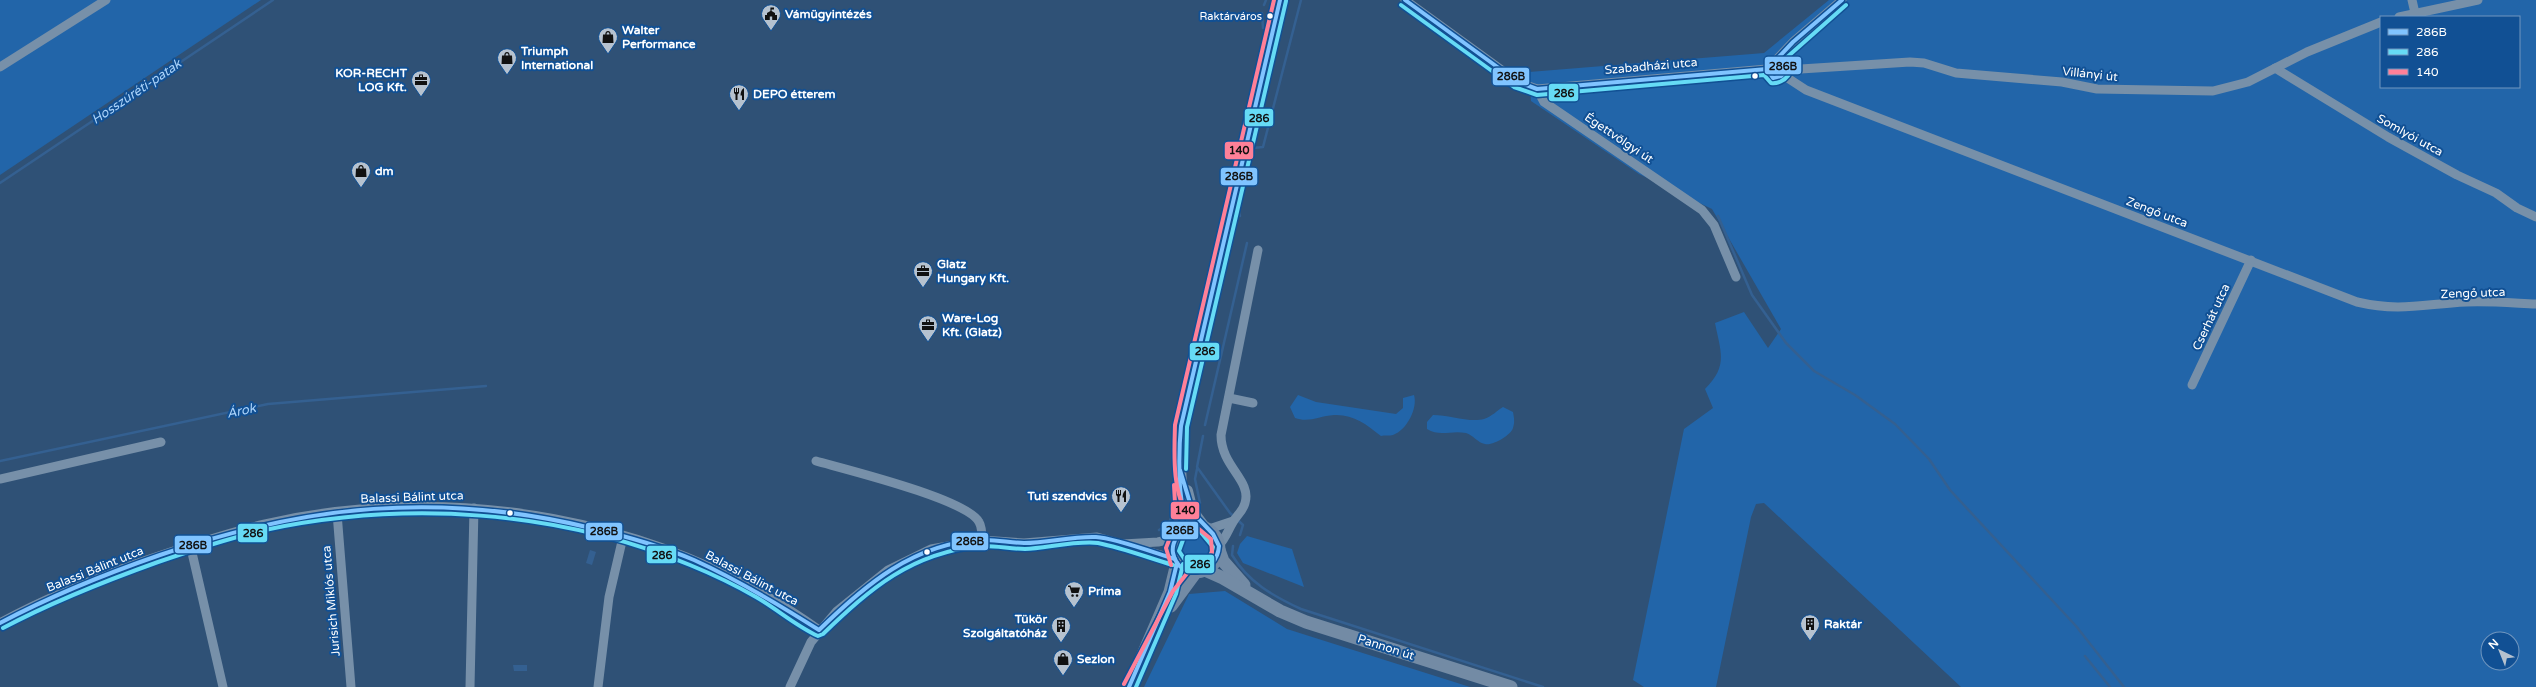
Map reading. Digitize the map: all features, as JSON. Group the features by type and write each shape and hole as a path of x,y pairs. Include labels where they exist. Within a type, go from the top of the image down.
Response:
{"main road":[{"path":"1129,687 1173,584 1176,561 1172,548 1177,534 1189,526 1206,528 1216,536 1219,548 1215,562 1200,571 1178,594 1144,654"},
{"name":"Pannon út","path":"1219,548 1223,561 1233,574 1264,602"},
{"path":"1176,561 1185,570 1200,571"},
{"name":"Pannon út","path":"1200,571 1306,622 1511,687"}],"street":[{"path":"0,67 106,0"},
{"path":"1123,544 1158,542 1177,534 1182,502 1180,470 1181,426 1280,0"},
{"path":"1405,0 1518,82 1537,89"},
{"path":"1775,61 1783,65 1784,72 1773,78 1767,69 1771,62 1775,61 1793,42 1842,0"},
{"path":"2412,0 2416,13"},
{"path":"2403,16 2478,0"},
{"name":"Villányi út","path":"1784,72 1910,62 1924,63 1956,73 2062,82 2097,88 2194,92 2230,88 2248,82 2275,68 2380,22"},
{"name":"Somlyói utca","path":"2275,68 2388,137 2457,175 2496,193 2517,208 2536,217"},
{"name":"Szabadházi utca","path":"1537,89 1767,69"},
{"name":"Zengő utca","path":"1784,72 1806,90 2252,260 2347,298 2377,306 2418,308 2485,302 2536,304"},
{"name":"Égettvölgyi út","path":"1537,89 1544,102 1702,210 1714,225 1736,277"},
{"path":"1219,548 1226,538 1234,521 1241,513 1246,495 1242,482 1231,468 1222,451 1221,435 1258,250"},
{"name":"Cserhát utca","path":"2192,385 2252,260"},
{"path":"1229,398 1253,403"},
{"path":"0,479 161,442"},
{"path":"816,461 865,474 955,506 972,514 979,522 982,540"},
{"path":"1180,470 1192,511 1206,528 1234,521"},
{"name":"Balassi Bálint utca","path":"0,623 100,577 190,544 265,524 337,513 403,507 474,508 543,516 624,537 703,565 755,591 820,630"},
{"path":"470,687 474,508"},
{"name":"Jurisich Miklós utca","path":"337,513 351,687"},
{"path":"598,687 609,597 624,537"},
{"path":"790,687 804,654 820,630 854,596 896,564 936,548 982,540 1024,543 1097,537 1176,561"},
{"path":"190,544 223,687"}],"shaded area":[{"path":"0,0 261,0 0,175"},
{"path":"1829,0 2536,0 2536,687 1961,687 1764,503 1756,504 1751,517 1716,687 1644,687 1633,680 1684,429 1713,408 1705,389 1712,381 1720,366 1721,351 1715,323 1744,312 1768,348 1781,329 1712,209 1639,174 1531,101 1529,72 1764,53"},
{"path":"1298,395 1316,402 1396,414 1403,408 1403,398 1414,395 1415,400 1413,412 1407,424 1393,435 1381,436 1365,424 1347,416 1334,415 1310,420 1295,418 1290,407"},
{"path":"1503,407 1513,412 1513,428 1509,434 1497,442 1485,444 1466,433 1436,433 1427,429 1427,422 1433,415 1478,420 1489,417"},
{"path":"1193,532 1199,532 1203,533 1210,539 1213,549 1212,556 1206,563 1199,566 1193,566 1189,565 1182,559 1179,552 1179,546 1180,542 1186,535"},
{"path":"1247,536 1292,549 1304,587 1243,563 1237,553 1240,544"},
{"path":"590,550 596,552 592,565 586,563"},
{"path":"1225,591 1287,629 1470,687 1144,687 1189,594"},
{"path":"513,665 527,665 527,671 514,671"}],"waterway":[{"name":"Hosszúréti-patak","path":"0,183 273,0"},
{"path":"1264,5 1266,0"},
{"path":"1246,175 1253,148 1263,147 1301,0"},
{"path":"1262,13 1263,28"},
{"path":"1240,216 1238,207 1242,192"},
{"path":"1718,216 1752,295 1786,343 1814,371 1855,395 1895,424 1929,459 1950,490 2076,626 2124,687"},
{"path":"1205,425 1247,243"},
{"name":"Árok","path":"0,461 268,404 486,386"},
{"path":"1203,436 1197,467 1230,513 1243,525 1240,535"},
{"path":"1197,469 1195,479 1200,503"},
{"path":"1159,530 1168,524 1172,516 1172,495"},
{"path":"1233,546 1232,555 1238,565 1253,581 1281,599 1301,609 1543,687"},
{"path":"2085,656 2110,687"}],"transit line":[{"name":"140","path":"1124,684 1173,591 1192,567 1208,560 1212,552 1211,539 1197,528 1190,520 1180,498 1175,474 1175,425 1274,0"},
{"name":"286B","path":"1180,470 1193,513 1213,534 1219,546 1217,556 1212,563 1205,569 1198,571 1190,571 1182,568 1177,562 1173,553 1174,541 1181,528 1183,519 1179,472 1181,426 1280,0"},
{"name":"286B","path":"1405,0 1518,82 1537,89 1767,69 1773,78 1781,76 1784,73 1783,65 1775,61 1793,42 1842,0"},
{"name":"286","path":"1186,469 1187,427 1286,1"},
{"name":"286","path":"1401,5 1514,87 1537,95 1764,75 1771,83 1781,82 1788,76 1791,67 1785,59 1846,5"},
{"name":"140","path":"1171,565 1166,548 1176,522 1174,485"},
{"name":"286B","path":"0,623 59,595 119,570 214,538 268,524 321,515 374,509 427,507 480,510 535,516 630,538 669,550 694,560 758,593 819,630 854,597 892,569 912,558 934,549 957,543 981,540 1033,543 1096,537 1124,543 1175,559"},
{"name":"286","path":"3,628 40,609 99,584 211,544 265,530 318,521 372,515 426,513 480,516 534,522 587,532 639,546 690,565 732,584 756,597 818,636 823,634 858,602 894,575 933,556 955,550 980,546 1025,549 1090,542 1117,548 1173,565"},
{"name":"286","path":"1188,517 1213,547 1210,558 1201,564 1187,563 1179,551 1188,526 1188,517"},
{"name":"286B","path":"1129,687 1170,592 1177,563"},
{"name":"286","path":"1136,687 1176,594 1183,564"}],"place":[{"name":"Raktárváros","path":"1270,16"},
{"name":"Vámügyintézés","path":"771,31"},
{"name":"Walter Performance","path":"608,54"},
{"name":"Triumph International","path":"507,75"},
{"name":"KOR-RECHT LOG Kft.","path":"421,97"},
{"name":"DEPO étterem","path":"739,111"},
{"name":"dm","path":"361,188"},
{"name":"Glatz Hungary Kft.","path":"923,288"},
{"name":"Ware-Log Kft. (Glatz)","path":"928,342"},
{"name":"Tuti szendvics","path":"1121,513"},
{"name":"Príma","path":"1074,608"},
{"name":"Raktár","path":"1810,641"},
{"name":"Tükör Szolgáltatóház","path":"1061,643"},
{"name":"Sezlon","path":"1063,676"}]}
